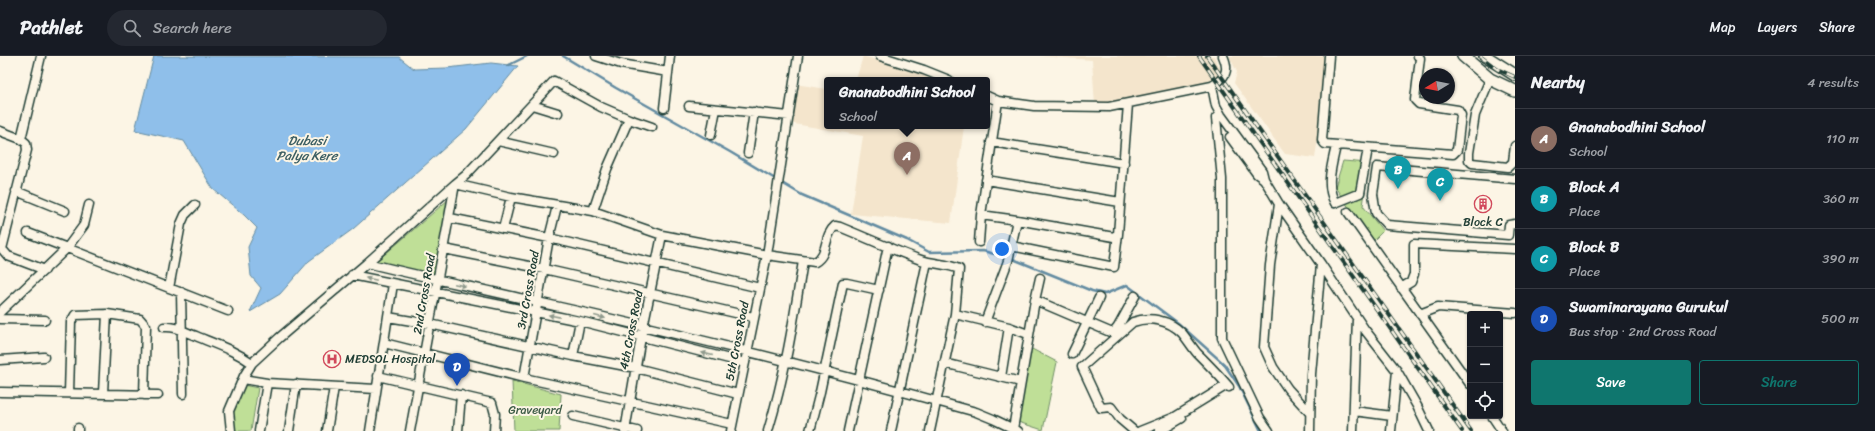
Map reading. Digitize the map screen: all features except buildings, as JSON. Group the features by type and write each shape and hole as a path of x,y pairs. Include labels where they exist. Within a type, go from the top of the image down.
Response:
{"highway":[{"path":"1463,56 1490,79 1515,91"},
{"path":"1485,56 1515,76"}],"street":[{"path":"21,139 41,56"},
{"path":"596,56 621,64 668,72"},
{"path":"664,108 670,56"},
{"name":"5th Cross Road","path":"732,427 748,352 753,317 767,255 798,56"},
{"path":"880,56 942,77"},
{"path":"990,97 998,101 1042,106 1109,107 1128,104 1212,86 1223,79 1227,73 1227,64 1223,56"},
{"path":"1329,56 1322,140 1325,144 1453,154 1457,150 1461,115 1458,110 1419,104 1415,100 1420,58 1418,56"},
{"path":"1490,79 1475,115 1469,160 1472,163 1508,167 1513,162 1515,146"},
{"path":"231,431 229,411 243,379 252,364 455,184 466,176 554,81 601,107 652,127"},
{"path":"1212,86 1209,95 1210,104 1216,118 1257,174 1264,179"},
{"path":"1212,86 1216,106 1221,115 1262,171 1264,179 1279,204 1357,318 1397,371 1429,431"},
{"path":"979,242 981,215 998,101"},
{"path":"1010,254 1114,266 1118,234 1128,104"},
{"path":"532,105 558,113"},
{"path":"689,106 789,116"},
{"path":"711,135 716,109"},
{"path":"748,153 754,112"},
{"path":"1216,118 1222,179 1222,338 1234,383"},
{"path":"593,212 607,170 629,119"},
{"path":"0,131 21,139 26,143 26,150 2,249 8,256 46,270"},
{"path":"498,141 554,154"},
{"path":"992,142 1124,164"},
{"path":"1336,146 1329,179 1330,189 1335,203 1360,192 1368,148"},
{"path":"1515,179 1377,167 1373,194 1376,213 1387,225 1508,235 1509,225 1515,224"},
{"path":"986,180 1120,202"},
{"path":"455,184 511,197 593,212 662,235 803,261 814,262 819,260 825,252 830,230 835,226 927,262 953,266 959,270 955,314 930,431"},
{"name":"2nd Cross Road","path":"410,431 420,385 455,184"},
{"path":"16,191 64,211"},
{"path":"503,229 511,197"},
{"path":"1279,204 1270,265 1264,347 1273,367 1288,389 1310,413"},
{"path":"0,312 46,270 67,248 84,225 89,205"},
{"path":"169,288 181,224 185,215 195,205"},
{"name":"3rd Cross Road","path":"524,378 539,302 549,238 557,206"},
{"path":"1348,212 1469,383"},
{"path":"981,215 1114,237 1118,234"},
{"path":"450,218 549,238 760,288"},
{"path":"985,322 1010,254 1017,220"},
{"path":"28,233 228,311"},
{"name":"4th Cross Road","path":"625,430 641,337 662,235"},
{"path":"1401,288 1411,282 1414,274 1414,244 1515,249"},
{"path":"848,431 888,246"},
{"path":"444,249 544,269 753,317"},
{"path":"768,431 775,410 803,261"},
{"path":"891,431 927,262"},
{"path":"367,263 539,302 785,361 987,416 1015,430 1028,334 1040,278"},
{"path":"1310,431 1311,374 1320,264"},
{"path":"352,275 580,321 745,363"},
{"path":"810,431 843,283 879,290"},
{"path":"370,431 394,284"},
{"path":"181,292 183,394"},
{"path":"1035,300 1110,332 1114,332 1135,296"},
{"path":"1072,354 1099,298"},
{"path":"1420,314 1438,307 1515,313"},
{"path":"103,393 107,314"},
{"path":"69,393 71,322 75,315 107,314 140,319 146,326 144,394"},
{"path":"955,314 1009,327 1028,334"},
{"path":"388,316 636,368 738,394"},
{"path":"1134,431 1120,419 1111,407 1101,408 1082,367 1134,322 1144,318 1155,319 1171,325 1182,334 1189,344 1234,383 1269,431"},
{"path":"1354,431 1357,318"},
{"path":"0,319 45,320"},
{"path":"573,356 580,321"},
{"path":"164,327 174,326 237,352 252,364"},
{"path":"1001,377 1009,327"},
{"path":"384,343 732,427"},
{"path":"0,360 44,357"},
{"path":"944,362 1021,382"},
{"path":"1391,431 1397,371"},
{"path":"378,376 492,403 495,414 494,431"},
{"path":"243,379 267,383 376,389"},
{"path":"259,431 267,383"},
{"path":"1160,431 1172,421 1234,383"},
{"path":"289,431 296,384"},
{"path":"327,431 334,387"},
{"path":"0,392 158,395"},
{"path":"458,431 461,395"},
{"path":"1354,411 1392,416"},
{"path":"573,416 625,430 637,431"},
{"path":"1494,419 1502,431"},
{"path":"1140,431 1172,421"}],"shaded area":[{"path":"863,56 929,77 857,77"},
{"path":"1040,56 1214,56 1221,70 1210,85 1095,106 1092,60"},
{"path":"1229,56 1330,56 1315,158 1285,154 1234,83 1237,72"},
{"path":"795,84 824,89 824,129 964,129 951,223 851,214 863,136 789,123"}],"green space":[{"path":"1343,161 1369,163 1363,206 1383,231 1372,242 1335,187"},
{"path":"449,199 436,275 377,261"},
{"path":"1030,348 1057,362 1043,430 1018,422"},
{"name":"Graveyard","path":"512,381 561,394 559,431 514,431"},
{"path":"243,385 258,388 251,431 232,431 230,401"}],"water":[{"name":"Dubasi Palya Kere","path":"154,56 399,57 414,69 447,68 491,63 518,66 466,129 353,229 309,261 280,294 250,312 261,288 251,276 248,247 257,228 213,189 184,141 135,130"}],"waterway":[{"path":"507,66 527,56"},
{"path":"563,56 802,195 907,240 929,252 983,251 1013,259 1092,291 1105,294 1127,285 1178,323 1224,364 1239,386 1261,431"}],"railway":[{"path":"1199,56 1462,431"},
{"path":"1207,56 1471,431"},
{"path":"1480,56 1497,69 1515,77"}],"place":[{"name":"Gnanabodhini School","path":"907,175"},
{"name":"Block A","path":"1398,189"},
{"name":"Block B","path":"1440,201"},
{"name":"Block C","path":"1483,204"},
{"name":"MEDSOL Hospital","path":"332,359"},
{"name":"Swaminarayana Gurukul","path":"457,386"}]}
